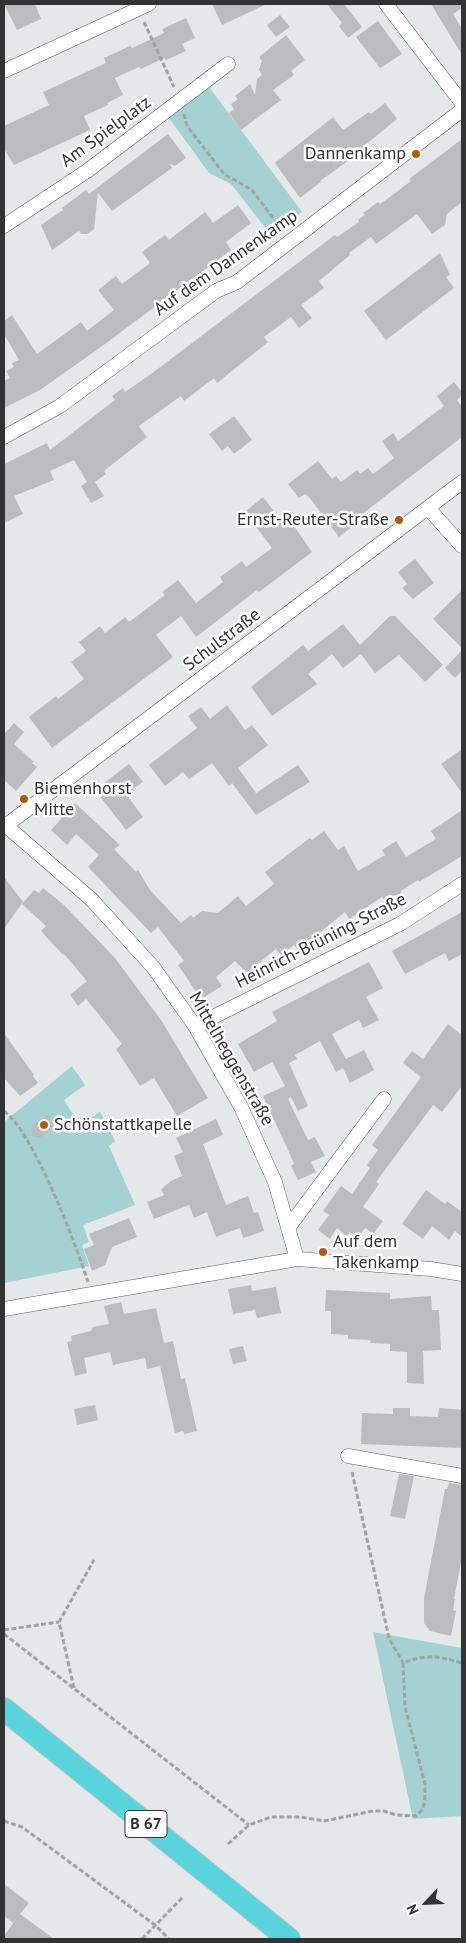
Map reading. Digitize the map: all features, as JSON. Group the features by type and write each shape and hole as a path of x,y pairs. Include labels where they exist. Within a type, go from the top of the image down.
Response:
{"highway":[{"name":"B 67","path":"4,1709 289,1939"},
{"name":"B 67","path":"4,1727 266,1939"}],"street":[{"path":"386,4 462,103"},
{"path":"4,71 143,6"},
{"name":"Am Spielplatz","path":"4,226 87,171 228,64"},
{"name":"Auf dem Dannenkamp","path":"4,437 60,406 216,291 237,282 462,110"},
{"name":"Schulstraße","path":"4,826 462,482"},
{"path":"428,508 462,546"},
{"name":"Mittelheggenstraße","path":"4,826 91,899 153,967 195,1026 241,1107 274,1182 297,1259"},
{"name":"Heinrich-Brüning-Straße","path":"195,1026 400,924 462,884"},
{"path":"288,1228 384,1099"},
{"path":"4,1309 297,1259 431,1268 462,1274"},
{"path":"348,1456 462,1476"}],"path":[{"path":"143,6 180,100 187,126 224,174 252,190 290,241"},
{"path":"4,1111 10,1115 19,1127 33,1151 70,1231 93,1294"},
{"path":"228,1844 249,1825 271,1817 301,1817 324,1821 373,1811 416,1816 423,1809 425,1784 404,1707 403,1663 389,1638 348,1456"},
{"path":"74,1689 59,1622 94,1560"},
{"path":"4,1630 59,1622"},
{"path":"4,1634 249,1825"},
{"path":"403,1663 418,1657 432,1657 462,1662"},
{"path":"4,1821 22,1827 155,1925 169,1939"},
{"path":"142,1939 182,1898"}],"shaded area":[{"path":"209,87 302,212 271,235 231,184 209,173 169,118"},
{"path":"72,1066 85,1085 64,1100 80,1125 100,1112 115,1141 109,1146 135,1205 83,1225 89,1242 82,1245 89,1266 4,1283 4,1122"},
{"path":"373,1632 462,1648 462,1816 413,1819"}],"building":[{"path":"4,4 35,4 41,19 17,30"},
{"path":"212,4 267,4 222,25"},
{"path":"327,4 344,4 362,27 348,38 339,26 342,23"},
{"path":"431,4 462,4 462,8 453,14 462,29 462,55"},
{"path":"280,15 290,27 276,37 267,25"},
{"path":"186,18 195,38 182,44 186,51 166,60 164,58 141,69 139,67 115,78 123,95 107,103 108,105 84,116 90,130 14,165 4,149 4,126 49,105 43,92 106,63 104,58 130,46 132,48 164,33 162,29"},
{"path":"378,21 402,54 380,68 356,37"},
{"path":"286,35 305,60 291,71 294,75 273,90 281,100 241,130 229,113 234,109 231,104 238,99 235,96 250,84 255,95 257,79 262,75 259,70 262,61 259,57"},
{"path":"385,103 397,119 364,146 366,148 300,198 275,163 333,117 343,130 369,112 371,114"},
{"path":"168,134 186,158 175,166 169,163 172,168 112,211 98,193 94,229 87,234 81,234 79,231 52,250 41,225 63,210 62,208 86,190 89,194"},
{"path":"462,139 462,202 447,214 445,225 432,234 417,214 376,244 371,237 349,253 350,255 319,281 324,288 301,305 312,318 299,328 291,317 264,337 268,342 217,383 214,378 184,401 181,396 139,426 147,437 104,471 106,474 95,482 104,496 91,503 81,486 87,482 74,460 50,471 54,480 14,496 23,514 4,523 4,464 47,443 50,450 115,400 112,396 123,388 125,392 151,374 335,235 337,237 359,222 358,220 365,215 363,213 378,202 380,204 387,199 411,181 409,179"},
{"path":"238,205 251,223 226,242 231,250 40,390 4,408 4,381 10,378 6,371 14,367 12,363 19,360 4,334 4,321 12,315 37,354 81,322 87,331 114,310 98,290 116,276 122,284 150,263 142,252 165,235 169,240 205,212 213,223"},
{"path":"440,253 450,275 446,277 454,288 386,340 364,311"},
{"path":"454,382 462,392 462,395 457,400 462,407 462,437 355,520 357,523 339,537 309,497 305,494 299,498 288,484 318,461 332,479 336,476 341,482 357,470 360,474 368,468 373,474 394,458 382,441 393,433 398,441 444,406 437,396"},
{"path":"234,416 252,440 234,454 228,446 222,451 209,434"},
{"path":"263,497 283,523 289,519 312,552 259,592 257,590 196,637 181,616 156,635 173,657 52,748 29,717 56,696 58,699 84,679 71,662 86,651 79,642 100,626 105,633 125,617 129,622 165,595 162,592 178,580 196,603 223,582 220,577 242,561 246,567 272,548 245,512"},
{"path":"415,559 434,583 413,599 402,588 407,584 398,572"},
{"path":"462,590 462,648 433,619"},
{"path":"390,616 395,616 443,665 425,682 399,655 375,673 361,654 343,668 332,654 308,674 317,684 272,716 251,687 303,645 308,651 343,624 360,645"},
{"path":"462,650 462,671 455,678 445,668"},
{"path":"227,705 245,730 252,725 268,745 238,768 256,793 298,765 310,782 256,815 232,783 229,786 212,763 189,779 183,772 165,786 149,765 197,728 188,716 201,707 210,719"},
{"path":"14,723 24,732 14,744 37,767 16,791 4,780 4,734"},
{"path":"462,749 462,793 441,764"},
{"path":"129,764 143,782 126,794 143,817 126,830 95,790"},
{"path":"75,803 120,845 114,849 136,872 138,870 150,890 181,923 191,915 193,918 202,911 218,913 238,896 246,906 274,884 265,872 310,838 312,840 324,831 338,850 344,846 358,871 385,855 382,850 396,841 406,857 436,839 431,831 462,810 462,856 419,882 418,880 401,891 400,896 395,895 385,901 382,897 349,919 345,912 298,950 294,945 281,955 276,949 246,973 235,961 216,977 222,986 201,999 178,965 184,961 158,927 151,933 88,867 99,855 76,834 67,845 51,830"},
{"path":"4,877 23,902 4,929"},
{"path":"43,888 64,905 115,958 161,1020 208,1098 177,1116 154,1078 140,1086 116,1049 122,1044 86,999 78,1006 70,995 87,981 41,931 46,926 22,904 34,890 39,893"},
{"path":"462,912 462,954 449,961 445,953 405,974 392,951"},
{"path":"369,962 383,988 366,997 379,1020 363,1028 359,1020 332,1034 346,1059 364,1050 374,1070 350,1083 343,1068 336,1072 320,1041 295,1055 297,1059 289,1063 308,1106 298,1111 291,1097 288,1099 308,1140 315,1137 325,1156 311,1162 316,1172 298,1180 291,1166 294,1164 263,1096 285,1086 272,1062 254,1072 238,1044 277,1021 272,1012"},
{"path":"448,1024 462,1035 462,1086 442,1112 433,1105 376,1182 379,1184 363,1207 383,1221 373,1234 365,1228 358,1238 350,1232 347,1236 337,1228 330,1239 318,1230 329,1215 323,1211 341,1186 352,1194 370,1168 367,1165 378,1150 372,1145 421,1077 403,1063 412,1051 423,1059"},
{"path":"4,1033 38,1083 20,1096 4,1078"},
{"name":"Schönstattkapelle","path":"47,1115 56,1127 41,1137 35,1137 31,1131 34,1124"},
{"path":"216,1119 223,1135 203,1144 226,1205 248,1196 254,1213 258,1212 264,1231 243,1238 240,1228 216,1237 207,1212 194,1218 189,1205 154,1219 147,1202 164,1195 161,1189 171,1181 182,1176 174,1156 183,1152 176,1138"},
{"path":"426,1190 445,1204 447,1201 462,1212 462,1237 455,1231 449,1240 432,1226 423,1239 402,1224"},
{"path":"129,1218 137,1237 112,1247 105,1265 92,1271 84,1249 94,1245 89,1234"},
{"path":"251,1285 252,1291 276,1287 281,1313 257,1318 255,1310 233,1314 228,1289"},
{"path":"326,1290 390,1293 390,1299 431,1296 432,1310 439,1310 441,1350 423,1351 424,1384 407,1383 407,1352 390,1351 390,1344 370,1343 371,1340 348,1339 348,1335 331,1334 331,1311 325,1311"},
{"path":"121,1302 124,1314 156,1308 164,1343 173,1341 181,1379 185,1378 197,1431 184,1434 183,1431 175,1433 160,1366 147,1369 145,1358 113,1365 110,1352 84,1358 87,1373 75,1376 67,1342 72,1341 71,1336 91,1331 93,1327 109,1324 104,1306"},
{"path":"243,1346 247,1361 233,1364 229,1349"},
{"path":"95,1405 98,1420 77,1425 74,1409"},
{"path":"393,1408 410,1408 410,1416 438,1417 439,1408 462,1410 462,1448 361,1444 362,1413 393,1414"},
{"path":"399,1474 414,1476 405,1519 390,1516"},
{"path":"449,1483 462,1485 462,1557 454,1599 453,1610 456,1611 451,1636 430,1631 424,1623 424,1598 445,1489 447,1489"},
{"path":"4,1884 29,1903 20,1914 54,1939 4,1939 4,1936 19,1915 13,1923 4,1916"}],"place":[{"name":"Dannenkamp","path":"416,154"},
{"name":"Ernst-Reuter-Straße","path":"399,520"},
{"name":"Biemenhorst Mitte","path":"24,799"},
{"name":"Schönstattkapelle","path":"44,1125"},
{"name":"Auf dem Takenkamp","path":"323,1252"}]}
